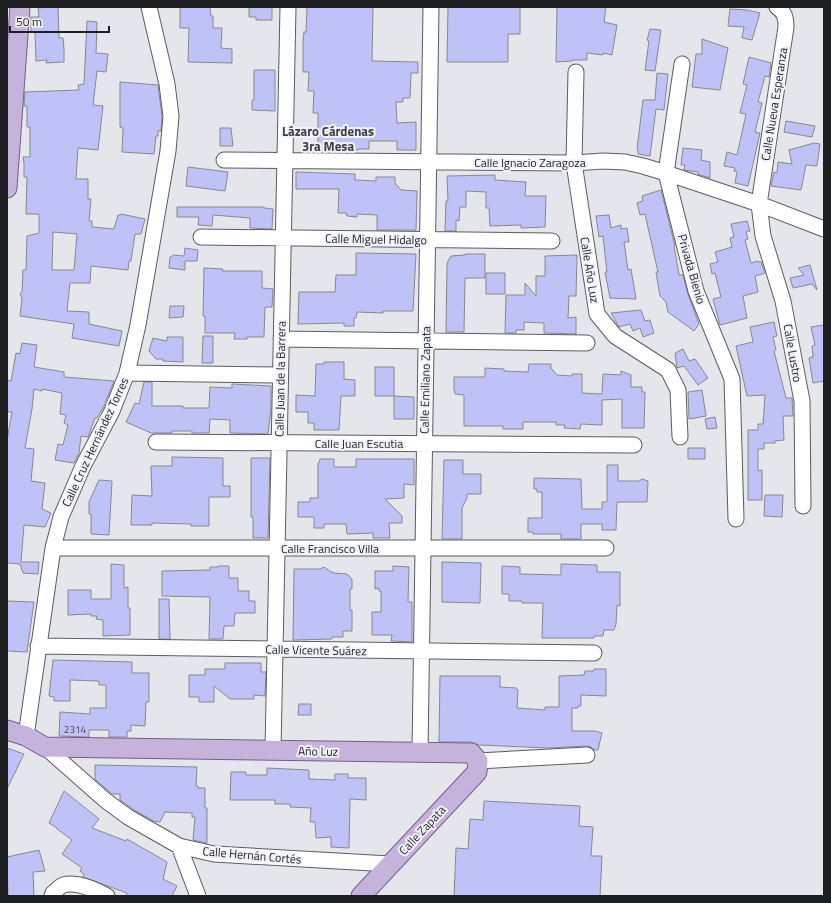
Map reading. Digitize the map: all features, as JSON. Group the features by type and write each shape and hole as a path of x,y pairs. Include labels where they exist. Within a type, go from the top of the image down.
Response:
{"main road":[{"path":"7,188 20,7"},
{"name":"Calle Hernán Cortés","path":"7,730 26,736 45,748"},
{"name":"Año Luz","path":"45,748 471,753 478,761"},
{"name":"Calle Zapata","path":"361,896 477,772 478,761"}],"street":[{"name":"Calle Cruz Hernández Torres","path":"26,736 38,646 54,548 61,517 83,466 112,411 127,373 141,310 168,151 171,116 167,84 149,7"},
{"name":"Calle Juan de la Barrera","path":"273,750 288,7"},
{"name":"Calle Emiliano Zapata","path":"420,752 431,7"},
{"name":"Calle Nueva Esperanza","path":"759,204 786,27 785,16 781,9 777,7"},
{"name":"Privada Bienio","path":"682,64 666,173 696,291 732,379 736,519"},
{"name":"Calle Año Luz","path":"576,72 574,163 597,314 615,336 668,370 678,390 680,437"},
{"name":"Calle Ignacio Zaragoza","path":"224,160 574,163 603,161 625,162 666,173 759,204 824,229"},
{"name":"Calle Lustro","path":"759,204 763,236 783,301 802,401 803,506"},
{"name":"Calle Miguel Hidalgo","path":"201,237 552,240"},
{"path":"281,339 587,343"},
{"path":"127,373 280,375"},
{"name":"Calle Juan Escutia","path":"156,442 634,445"},
{"name":"Calle Francisco Villa","path":"54,548 606,548"},
{"name":"Calle Vicente Suárez","path":"38,646 594,653"},
{"name":"Calle Hernán Cortés","path":"45,748 122,813 179,846 214,854 390,864"},
{"name":"Año Luz","path":"478,761 587,755"},
{"path":"179,846 198,896"},
{"path":"57,891 69,884 91,888 108,896"}],"building":[{"path":"58,7 59,38 63,38 64,62 46,63 47,60 36,61 35,32 31,32 31,17 39,17 38,8"},
{"path":"180,7 210,7 211,16 213,16 213,28 222,28 221,48 232,49 232,63 188,62 189,28 180,28"},
{"path":"249,7 272,7 272,20 256,20 256,17 249,17"},
{"path":"307,7 373,7 372,61 418,62 418,73 411,73 410,98 403,98 403,102 396,102 397,123 416,122 416,150 397,150 397,141 369,141 369,149 318,150 318,113 313,113 314,91 308,91 309,72 303,72 303,41 304,32 306,32"},
{"path":"448,7 520,7 520,34 508,34 508,62 447,62"},
{"path":"557,7 606,7 604,22 617,25 612,55 603,53 603,55 587,53 587,60 556,62"},
{"path":"730,9 747,10 760,13 752,40 742,38 744,27 728,26"},
{"path":"87,21 97,22 96,53 108,54 106,72 97,71 93,105 103,106 98,150 78,148 76,179 88,179 88,199 91,199 89,221 92,221 92,227 114,229 118,215 121,214 145,219 141,234 135,234 131,261 129,261 128,270 91,266 90,283 70,283 67,311 89,312 89,324 122,331 119,346 72,338 74,324 20,316 22,298 20,294 22,292 23,270 26,270 27,236 39,233 39,214 26,214 27,177 24,177 23,157 30,157 30,127 27,127 27,106 24,106 25,92 79,90 78,85 84,84","holes":["53,232 77,234 74,270 52,270"]},
{"path":"650,29 661,30 655,71 645,70 649,41 647,40"},
{"path":"702,39 728,48 720,90 692,87 696,54 702,54"},
{"path":"749,57 771,63 769,77 765,76 758,102 762,103 755,132 760,133 748,186 735,183 737,172 734,171 735,168 724,166 727,152 737,155 746,114 740,113 747,85 743,84"},
{"path":"254,70 275,70 275,111 252,110 252,100 254,100"},
{"path":"657,73 668,74 664,110 656,109 650,156 638,154 637,149 643,100 655,100"},
{"path":"120,82 158,85 162,116 161,131 158,131 158,136 156,136 154,154 122,152 123,128 120,127"},
{"path":"786,121 815,126 812,137 784,132"},
{"path":"220,128 231,128 233,146 220,146"},
{"path":"814,143 820,144 817,166 806,165 801,190 771,186 774,172 777,173 778,162 792,164 789,150"},
{"path":"683,148 702,150 701,160 710,162 710,178 698,174 698,172 684,170 685,165 681,165"},
{"path":"188,167 228,172 225,191 186,186"},
{"path":"296,172 355,174 355,180 376,181 376,177 395,177 395,183 401,190 417,191 416,230 377,230 377,215 357,214 357,217 347,216 346,213 338,213 339,189 296,189"},
{"path":"495,175 495,180 526,182 525,196 546,196 545,227 521,228 521,225 490,226 489,208 486,208 486,192 466,191 466,207 460,207 459,221 456,220 456,231 445,231 446,201 448,201 447,176"},
{"path":"661,190 675,246 679,275 683,275 699,324 694,331 668,312 666,302 660,296 656,272 658,272 645,214 640,215 637,203 643,201 642,196"},
{"path":"177,207 264,207 273,209 272,229 250,228 250,218 213,215 212,226 198,225 199,217 177,217"},
{"path":"609,215 611,228 621,225 621,229 627,228 629,242 624,242 628,270 631,269 636,299 610,298 605,272 607,272 603,236 599,237 596,216"},
{"path":"747,221 750,231 746,232 748,239 745,240 751,263 758,261 761,262 765,273 755,276 758,292 743,296 747,318 720,325 713,299 721,297 715,273 712,274 710,264 718,262 715,252 732,247 730,238 734,237 731,224"},
{"path":"185,248 198,250 197,261 185,261 185,270 169,268 170,257 174,255 184,256"},
{"path":"356,253 416,254 413,311 383,311 383,313 357,312 356,318 354,318 354,326 344,326 344,323 298,324 299,292 335,292 336,275 356,275"},
{"path":"485,254 485,278 465,278 464,332 446,332 447,263 451,256"},
{"path":"577,255 576,296 569,296 568,318 576,317 576,334 544,333 544,323 524,322 524,330 516,330 516,333 505,333 506,295 525,295 525,283 536,296 536,276 545,276 545,256"},
{"path":"810,265 817,290 812,284 793,288 790,278 804,275 798,268"},
{"path":"204,268 223,269 222,271 262,271 262,288 273,289 272,307 265,307 264,337 234,339 235,333 205,333 205,316 203,316"},
{"path":"486,273 505,273 505,294 486,294"},
{"path":"170,306 184,306 183,317 169,318"},
{"path":"641,310 645,321 650,320 654,333 643,337 640,328 633,331 630,324 619,327 611,313"},
{"path":"774,322 777,336 773,337 776,350 774,351 786,398 792,398 793,416 783,416 784,440 775,441 775,443 764,443 764,449 758,449 758,471 762,470 762,500 748,500 748,430 758,430 758,424 763,424 765,395 747,396 736,346 753,342 750,327"},
{"path":"824,325 824,381 813,383 809,358 813,357 812,346 815,345 811,327"},
{"path":"203,336 213,336 213,363 202,363"},
{"path":"167,337 183,337 183,362 163,361 163,359 156,359 149,351 153,338 167,341"},
{"path":"22,343 37,345 34,367 64,372 64,377 114,381 104,406 97,418 95,418 88,437 81,436 79,453 74,463 55,460 58,444 63,445 68,425 64,423 66,415 60,414 62,393 34,389 25,448 34,449 31,481 45,483 42,509 51,513 45,527 24,525 21,562 39,562 38,574 23,573 20,564 7,563 7,440 12,412 7,412 7,380 11,381 16,353 20,354"},
{"path":"683,349 689,361 695,359 708,378 698,385 684,366 677,368 675,353"},
{"path":"324,362 344,362 344,379 355,380 355,396 341,396 339,430 314,430 314,423 308,423 308,412 296,412 296,395 315,396 316,364 324,364"},
{"path":"529,364 551,364 551,368 557,375 572,376 572,374 582,374 582,393 602,394 603,374 621,375 621,371 631,375 631,387 642,387 642,392 645,392 644,428 622,428 622,399 602,400 602,425 581,424 580,429 564,428 565,425 556,425 556,422 523,422 523,429 503,429 503,426 464,426 464,395 455,394 454,377 485,377 485,368 504,369 504,371 528,372"},
{"path":"375,367 394,367 394,396 375,396"},
{"path":"144,382 152,382 152,406 183,406 183,408 209,408 210,387 232,388 232,384 271,386 271,410 268,434 230,433 230,420 210,419 209,433 172,431 172,433 151,433 126,422 135,403 139,404"},
{"path":"702,390 706,416 689,419 688,392"},
{"path":"394,396 414,397 414,419 394,419"},
{"path":"715,417 717,428 707,429 705,419"},
{"path":"688,448 705,448 705,459 688,459"},
{"path":"172,457 223,458 223,486 230,486 230,497 209,497 209,526 152,523 152,525 131,525 132,495 152,496 151,466 172,466"},
{"path":"251,458 270,458 268,538 253,538 253,517 251,517"},
{"path":"320,459 334,459 334,467 356,467 356,459 414,459 414,485 404,484 404,498 385,499 402,516 402,523 389,523 390,538 373,538 373,533 347,534 346,524 324,524 324,528 314,528 314,517 298,517 298,502 310,502 310,498 318,498 318,463"},
{"path":"444,460 463,460 463,474 481,474 481,494 467,494 467,498 462,508 462,539 442,539"},
{"path":"607,465 618,465 618,481 639,481 642,479 648,481 647,502 617,502 616,530 602,530 602,524 581,524 581,539 561,539 561,534 533,534 533,532 528,532 528,518 542,518 542,492 537,492 537,489 534,489 534,478 581,479 582,509 602,509 602,502 607,502"},
{"path":"99,480 112,481 109,535 91,534 91,514 89,514 89,502"},
{"path":"765,495 783,495 782,517 764,516"},
{"path":"442,562 481,563 480,603 442,602"},
{"path":"111,564 124,565 124,588 128,587 128,608 130,608 130,635 103,636 103,620 96,619 97,616 91,616 91,614 68,615 68,590 91,590 91,599 111,599"},
{"path":"561,564 597,565 597,572 620,572 620,606 617,605 616,624 614,630 604,630 603,636 594,636 594,638 542,638 543,603 522,603 522,601 509,601 509,594 502,594 502,566 520,567 520,574 561,575"},
{"path":"229,566 229,578 238,578 238,591 249,591 249,601 255,601 255,613 235,613 234,626 224,626 223,639 209,639 210,597 162,596 162,571 210,570 210,567"},
{"path":"393,566 409,567 408,602 412,602 412,642 391,641 392,635 372,635 372,612 381,612 381,591 379,591 379,588 375,589 375,571 393,571"},
{"path":"324,567 333,573 347,574 352,579 352,589 350,589 350,610 352,610 352,631 343,631 343,637 332,637 332,639 293,640 294,569 320,569"},
{"path":"159,599 169,599 170,639 159,639"},
{"path":"7,601 34,602 27,652 7,651"},
{"path":"53,660 132,662 132,673 149,673 149,702 146,702 145,726 131,725 131,731 127,731 127,737 109,737 109,730 89,730 89,737 59,736 60,712 90,714 90,708 106,708 106,685 99,685 99,681 70,680 70,701 54,701 54,697 49,696"},
{"path":"225,663 261,663 261,672 266,672 265,696 254,695 254,699 230,699 214,686 214,702 199,702 199,697 189,697 189,675 205,675 205,669 225,669"},
{"path":"594,669 606,669 606,696 581,695 581,706 578,706 578,708 572,708 572,731 595,731 602,733 598,750 594,750 587,746 549,748 479,745 471,742 439,742 440,676 500,676 500,687 516,688 518,690 517,708 545,710 545,707 559,707 559,676 584,675 585,671 594,671"},
{"path":"299,704 311,704 311,715 298,715"},
{"path":"7,748 24,754 7,789"},
{"path":"95,765 197,767 196,786 198,786 198,788 205,788 205,808 207,808 207,843 193,840 195,817 192,817 192,813 165,812 160,822 153,821 120,800 120,794 112,794 95,779"},
{"path":"267,768 309,770 309,779 335,780 335,774 348,774 348,778 366,778 366,800 350,799 349,848 331,847 331,837 316,838 315,822 310,822 311,808 290,807 290,804 275,804 275,800 230,800 231,772 246,772 246,775 267,775"},
{"path":"64,791 99,819 92,828 126,841 127,839 167,862 163,879 177,886 172,896 126,896 127,893 83,877 84,874 80,871 82,868 62,854 72,840 49,823"},
{"path":"484,801 580,806 579,826 593,827 591,856 602,856 600,896 454,896 456,848 468,849 470,819 483,820"},
{"path":"39,850 45,871 33,872 34,896 8,896 7,857"}],"district":[{"name":"Lázaro Cárdenas 3ra Mesa","path":"328,138"}]}
